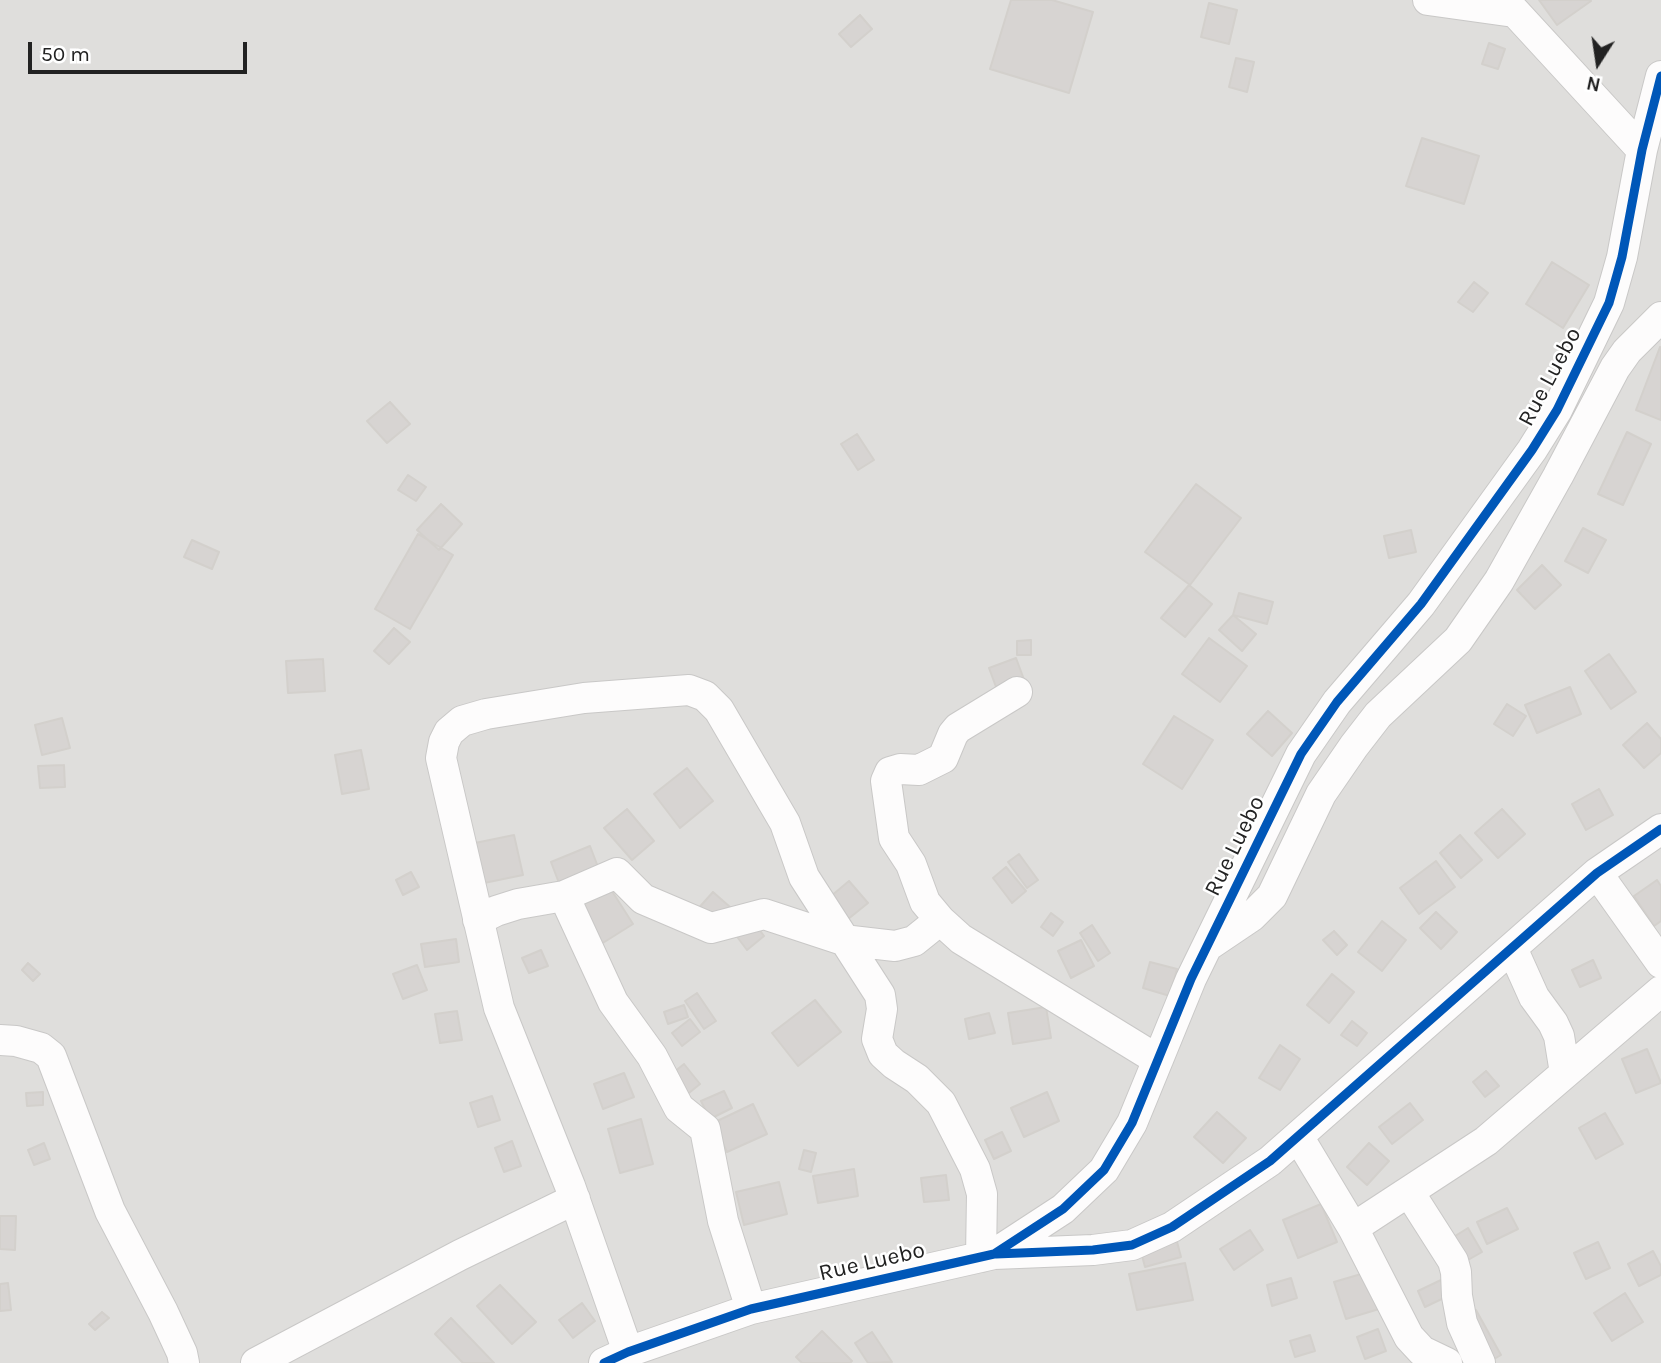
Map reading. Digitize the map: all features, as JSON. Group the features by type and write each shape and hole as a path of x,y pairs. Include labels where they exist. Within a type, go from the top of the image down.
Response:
{"street":[{"path":"1428,0 1509,6 1642,150"},
{"name":"Rue Luebo","path":"616,1358 751,1309 988,1256 1063,1209 1104,1170 1132,1123 1208,945 1301,754 1337,702 1421,604 1532,450 1557,410 1609,303 1622,257 1642,150 1661,76"},
{"path":"1208,945 1252,916 1272,896 1321,794 1354,746 1378,715 1458,639 1499,581 1615,368 1627,351 1661,317"},
{"path":"616,1358 575,1199 499,1008 440,758 443,742 449,732 462,721 486,714 584,698 689,690 705,696 719,709 785,823 804,877 880,995 882,1009 877,1039 883,1054 917,1079 941,1103 975,1169 982,1194 988,1256 1132,1245 1172,1227 1270,1161 1299,1138 1597,873 1661,829"},
{"path":"1017,692 958,728 943,758 919,770 900,769 888,775 886,781 894,838 911,864 925,902 961,939 1158,1060"},
{"path":"478,920 517,904 564,896 617,873 643,899 711,929 764,914 843,940 895,946 914,941 940,920"},
{"path":"1597,873 1661,963"},
{"path":"564,896 613,1002 652,1056 678,1108 705,1129 726,1231 751,1309"},
{"path":"1511,948 1534,997 1559,1036 1565,1073"},
{"path":"1353,1228 1486,1141 1661,991"},
{"path":"0,1040 41,1048 51,1056 110,1210 163,1312 184,1363"},
{"path":"1299,1138 1353,1228 1409,1337 1422,1351 1447,1363"},
{"path":"1409,1192 1452,1261 1456,1272 1462,1323 1480,1363"},
{"path":"256,1363 460,1255 575,1199"}],"shaded area":[{"path":"0,0 1661,0 1661,1363 0,1363"}],"building":[{"path":"1011,0 1052,0 1093,12 1069,93 990,69"},
{"path":"1539,0 1590,0 1591,1 1557,25"},
{"path":"1209,3 1237,10 1229,44 1201,37"},
{"path":"860,15 872,29 851,47 839,34"},
{"path":"1489,43 1505,49 1498,69 1482,64"},
{"path":"1236,58 1254,62 1247,92 1229,87"},
{"path":"1422,138 1479,156 1464,204 1406,186"},
{"path":"1552,262 1589,285 1563,328 1526,304"},
{"path":"1474,282 1488,293 1473,312 1458,302"},
{"path":"1661,348 1661,420 1636,410"},
{"path":"390,402 410,424 387,443 367,421"},
{"path":"1627,432 1651,444 1623,505 1598,494"},
{"path":"857,434 874,460 858,470 841,444"},
{"path":"408,475 426,487 416,501 398,490"},
{"path":"1196,484 1241,518 1190,585 1145,552"},
{"path":"441,504 462,524 439,550 417,530"},
{"path":"1583,528 1606,540 1588,573 1565,561"},
{"path":"1411,530 1416,552 1389,558 1384,536"},
{"path":"418,534 453,555 410,629 375,609"},
{"path":"192,540 219,552 212,569 184,557"},
{"path":"1542,565 1561,585 1535,609 1517,590"},
{"path":"1189,585 1212,604 1185,637 1161,618"},
{"path":"1239,593 1273,602 1267,624 1233,615"},
{"path":"1233,615 1256,634 1242,651 1219,630"},
{"path":"394,628 410,642 389,664 374,651"},
{"path":"1209,638 1247,666 1220,702 1182,674"},
{"path":"1031,640 1031,655 1017,655 1017,641"},
{"path":"1609,654 1636,692 1611,709 1585,671"},
{"path":"1016,658 1026,685 999,695 989,668"},
{"path":"323,659 325,691 288,693 286,661"},
{"path":"1570,687 1581,714 1537,733 1525,705"},
{"path":"1507,704 1526,716 1513,736 1494,724"},
{"path":"1268,711 1292,733 1272,756 1247,734"},
{"path":"1174,716 1213,740 1182,789 1143,764"},
{"path":"62,718 70,748 42,755 35,725"},
{"path":"1647,723 1661,739 1661,753 1644,768 1623,745"},
{"path":"361,750 369,789 342,794 335,755"},
{"path":"64,765 65,787 40,788 38,766"},
{"path":"687,768 713,801 680,828 654,794"},
{"path":"1599,789 1613,815 1586,830 1572,804"},
{"path":"627,809 654,841 632,860 604,828"},
{"path":"1502,809 1525,834 1498,858 1475,833"},
{"path":"514,835 523,875 484,883 475,843"},
{"path":"1460,835 1482,860 1461,878 1440,853"},
{"path":"590,846 598,867 559,883 551,862"},
{"path":"1019,854 1038,880 1027,888 1008,862"},
{"path":"1436,861 1455,887 1419,914 1400,888"},
{"path":"1006,867 1026,891 1012,903 993,878"},
{"path":"411,872 419,887 403,895 396,880"},
{"path":"1657,880 1661,886 1661,921 1654,926 1634,896"},
{"path":"849,881 868,903 842,924 824,902"},
{"path":"610,888 633,924 598,946 574,910"},
{"path":"713,892 730,907 713,925 696,911"},
{"path":"1436,912 1457,932 1441,949 1420,928"},
{"path":"1051,913 1063,922 1053,936 1041,927"},
{"path":"753,921 764,936 747,950 735,934"},
{"path":"1382,921 1406,940 1382,971 1358,952"},
{"path":"1092,925 1110,953 1098,961 1080,933"},
{"path":"1334,931 1347,945 1337,955 1323,940"},
{"path":"456,939 459,962 425,967 421,944"},
{"path":"1081,940 1094,966 1071,978 1058,951"},
{"path":"541,950 548,966 529,973 522,958"},
{"path":"1593,960 1601,978 1580,987 1572,970"},
{"path":"1150,962 1177,969 1170,996 1143,988"},
{"path":"28,963 40,974 33,981 22,970"},
{"path":"417,965 427,990 403,999 393,974"},
{"path":"1332,974 1354,992 1329,1023 1307,1005"},
{"path":"697,993 716,1021 704,1029 685,1001"},
{"path":"815,1000 841,1032 798,1066 772,1033"},
{"path":"684,1005 688,1017 668,1024 664,1012"},
{"path":"1046,1007 1051,1038 1013,1044 1008,1013"},
{"path":"457,1011 462,1040 440,1043 435,1014"},
{"path":"989,1013 995,1033 969,1039 965,1019"},
{"path":"690,1019 700,1032 682,1046 672,1033"},
{"path":"1352,1021 1367,1033 1357,1046 1341,1035"},
{"path":"1280,1045 1300,1059 1280,1090 1259,1078"},
{"path":"1647,1049 1661,1083 1636,1093 1622,1059"},
{"path":"684,1064 700,1084 684,1097 668,1077"},
{"path":"1486,1071 1499,1086 1485,1097 1473,1082"},
{"path":"624,1073 634,1097 603,1109 594,1084"},
{"path":"724,1091 732,1108 710,1119 701,1101"},
{"path":"43,1092 43,1105 27,1106 26,1093"},
{"path":"1047,1092 1059,1121 1024,1137 1011,1108"},
{"path":"492,1096 500,1120 478,1127 470,1103"},
{"path":"1410,1103 1423,1120 1392,1144 1379,1127"},
{"path":"753,1104 767,1134 727,1152 713,1123"},
{"path":"1217,1112 1246,1138 1223,1163 1194,1137"},
{"path":"1605,1113 1623,1144 1596,1159 1579,1128"},
{"path":"641,1119 653,1164 620,1173 608,1129"},
{"path":"1002,1132 1011,1151 994,1159 985,1140"},
{"path":"512,1141 521,1166 504,1172 495,1148"},
{"path":"44,1143 50,1159 34,1165 28,1150"},
{"path":"1369,1143 1389,1161 1367,1185 1347,1167"},
{"path":"804,1150 816,1153 811,1172 799,1169"},
{"path":"854,1169 858,1196 818,1203 813,1176"},
{"path":"946,1175 949,1200 924,1202 921,1178"},
{"path":"779,1182 787,1214 744,1225 736,1192"},
{"path":"1321,1204 1337,1242 1298,1258 1283,1220"},
{"path":"1507,1208 1518,1229 1487,1244 1477,1222"},
{"path":"0,1216 16,1216 15,1250 0,1249"},
{"path":"1468,1228 1482,1252 1461,1264 1447,1241"},
{"path":"1250,1230 1263,1250 1234,1270 1220,1249"},
{"path":"1175,1234 1181,1257 1145,1267 1139,1244"},
{"path":"1598,1242 1610,1268 1586,1279 1574,1253"},
{"path":"1653,1251 1661,1266 1661,1275 1639,1286 1628,1264"},
{"path":"1185,1263 1193,1300 1137,1310 1129,1274"},
{"path":"1368,1272 1379,1309 1346,1319 1334,1282"},
{"path":"1291,1278 1297,1298 1272,1306 1267,1285"},
{"path":"1441,1280 1448,1296 1425,1307 1418,1291"},
{"path":"8,1283 11,1310 0,1311 0,1284"},
{"path":"500,1285 536,1322 512,1344 477,1306"},
{"path":"1625,1293 1643,1322 1612,1341 1594,1313"},
{"path":"582,1303 595,1321 573,1338 559,1320"},
{"path":"1476,1310 1501,1355 1487,1363 1461,1317"},
{"path":"102,1312 109,1318 95,1330 89,1324"},
{"path":"451,1318 494,1363 463,1363 435,1334"},
{"path":"1378,1329 1386,1351 1365,1359 1357,1337"},
{"path":"822,1331 852,1361 850,1363 802,1363 796,1357"},
{"path":"872,1332 892,1362 868,1363 855,1343"},
{"path":"1310,1335 1315,1351 1295,1357 1290,1341"}],"cycle path":[{"path":"604,1363 751,1309 994,1254 1063,1209 1104,1170 1132,1123 1191,979 1301,754 1337,702 1421,604 1532,450 1557,410 1609,303 1622,257 1642,150 1661,76"},
{"path":"996,1254 1093,1250 1132,1245 1172,1227 1270,1161 1597,873 1661,829"}]}
